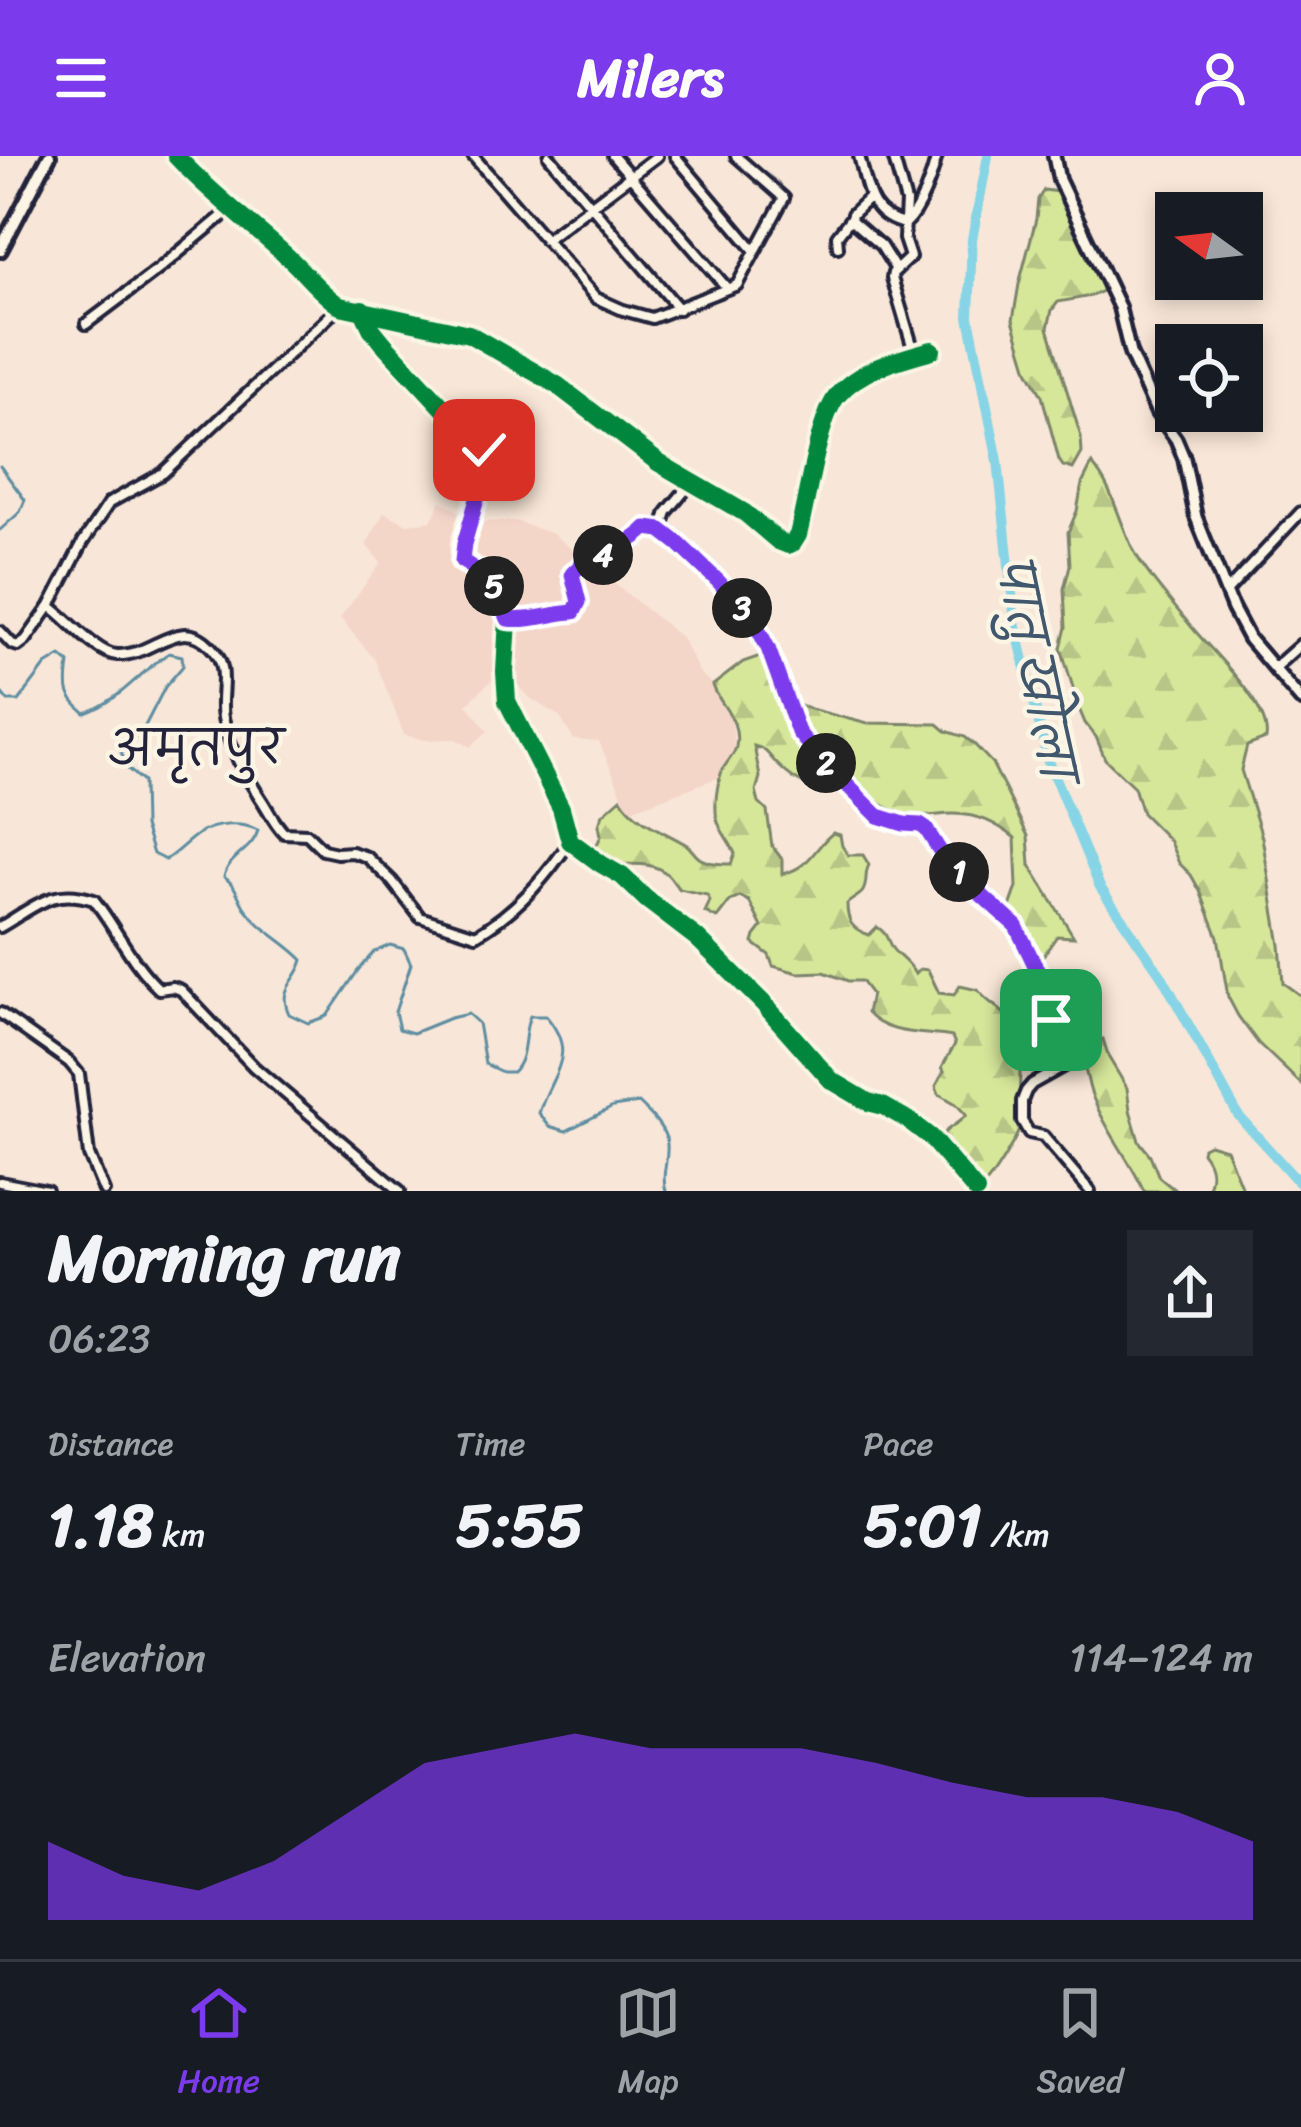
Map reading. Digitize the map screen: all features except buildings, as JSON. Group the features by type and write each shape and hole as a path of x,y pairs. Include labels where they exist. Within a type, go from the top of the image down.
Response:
{"main road":[{"path":"0,250 49,156"}],"street":[{"path":"176,156 327,298 340,306 469,334 557,385 659,463 745,512 778,542 788,545 804,514 821,435 836,398 864,374 932,350"},
{"path":"473,156 596,298 652,318 737,285 784,198 736,156"},
{"path":"549,156 679,309"},
{"path":"614,156 727,288"},
{"path":"544,240 657,156"},
{"path":"675,156 756,251"},
{"path":"859,156 880,214 905,224"},
{"path":"893,156 906,202 904,239 910,257 892,278 915,355"},
{"path":"905,224 912,218 938,156"},
{"path":"1054,156 1059,180 1119,307 1130,353 1184,458 1196,518 1226,592 1249,639 1301,700"},
{"path":"838,247 837,236 871,196"},
{"path":"86,324 232,208"},
{"path":"850,218 881,245 896,270"},
{"path":"0,631 12,644 26,640 109,502 163,473 340,306"},
{"path":"362,309 384,344 489,458 462,561 481,572 497,590 508,619 507,701 561,808 570,841 622,876 697,938 764,1003 831,1081 908,1120 930,1137 976,1191"},
{"path":"661,530 667,512 692,482"},
{"path":"1226,592 1301,512"},
{"path":"508,619 524,621 574,612 579,602 572,574 646,528 661,530 719,582 756,625 798,732 815,753 878,816 926,829 968,883 1016,926 1042,980 1051,1020 1067,1057 1064,1066 1026,1091 1024,1128 1043,1136 1090,1191"},
{"path":"50,605 93,643 118,655 184,632 207,642 223,665 222,713 238,766 275,825 284,833 307,834 323,850 367,857 420,916 476,935 527,896 570,841"},
{"path":"1274,668 1301,644"},
{"path":"0,928 48,898 66,894 94,900 150,981 159,989 181,990 254,1067 400,1191"},
{"path":"2,1015 80,1074 89,1155 104,1191"},
{"path":"0,1182 47,1191"}],"shaded area":[{"path":"441,501 477,522 515,521 553,534 681,637 700,673 731,711 735,752 720,777 629,811 599,742 574,740 559,716 531,699 509,676 499,674 467,704 488,731 470,747 455,739 404,735 375,660 340,618 381,563 366,545 384,512 407,524 431,521"}],"green space":[{"path":"1044,190 1058,192 1091,252 1104,290 1058,302 1048,328 1081,437 1082,453 1073,469 1059,460 1042,396 1028,370 1013,320 1038,199"},
{"path":"1092,464 1145,568 1260,711 1266,739 1247,746 1241,770 1262,837 1283,983 1301,996 1301,1084 1258,1043 1238,1016 1228,997 1218,937 1200,891 1169,840 1142,813 1134,787 1105,759 1080,711 1061,648 1070,565 1068,532"},
{"path":"766,654 776,689 803,707 864,723 938,724 974,744 992,763 1028,836 1030,865 1074,937 1057,936 1040,960 1035,954 1010,907 1017,887 1015,838 1001,828 962,814 904,814 852,786 812,787 794,779 754,746 760,777 756,791 767,811 782,874 806,862 833,833 840,835 848,855 863,855 869,865 863,891 847,904 855,927 869,935 877,927 881,930 915,974 928,970 939,993 954,995 960,986 978,990 1010,1021 1021,1046 1021,1123 982,1188 939,1138 966,1115 939,1094 936,1086 955,1044 952,1037 895,1029 875,1020 867,1013 871,994 861,981 773,966 769,955 753,943 762,927 749,901 740,897 730,901 717,918 705,912 710,901 707,895 679,889 658,868 612,863 593,853 603,814 621,798 642,820 687,845 701,859 731,864 735,854 718,824 716,801 720,776 737,737 713,685 743,662"},
{"path":"1067,1025 1089,1044 1103,1039 1127,1088 1139,1141 1159,1177 1176,1191 1144,1191 1097,1107 1083,1066 1066,1048 1063,1034"},
{"path":"1209,1144 1226,1149 1243,1191 1206,1191 1211,1170 1202,1152"}],"waterway":[{"name":"पातु खोला","path":"988,156 972,239 969,317 998,461 1015,623 1048,761 1100,887 1163,978 1238,1115 1301,1185"},
{"path":"0,466 25,500 20,512 0,530"},
{"path":"0,691 8,701 19,701 46,665 61,656 69,663 70,696 85,713 109,701 169,653 182,656 183,666 165,687 145,726 121,752 128,769 143,782 144,826 153,854 165,860 198,834 220,826 258,830 224,877 251,916 303,960 286,991 289,1014 308,1023 327,1016 374,952 390,945 404,949 411,964 395,1012 399,1029 413,1033 468,1014 478,1023 485,1064 513,1072 521,1060 530,1016 546,1016 556,1030 562,1053 539,1113 549,1126 566,1131 613,1107 639,1103 666,1138 666,1191"}],"cycle path":[{"path":"176,156 340,306 469,334 557,385 659,463 745,513 788,545 798,535 819,442 837,396 868,372 932,350"},
{"path":"362,309 384,344 489,457 462,561 481,572 497,590 508,619 507,701 561,808 570,841 622,876 697,938 831,1080 908,1120 930,1137 976,1191"}],"district":[{"name":"अमृतपुर","path":"196,748"}],"route":[{"path":"484,450 489,458 462,561 481,572 497,590 508,619 524,621 574,612 579,602 572,574 579,566 627,544 646,528 661,530 719,582 756,625 798,732 815,753 878,816 926,829 968,883 1016,926 1042,980 1051,1020"}]}
